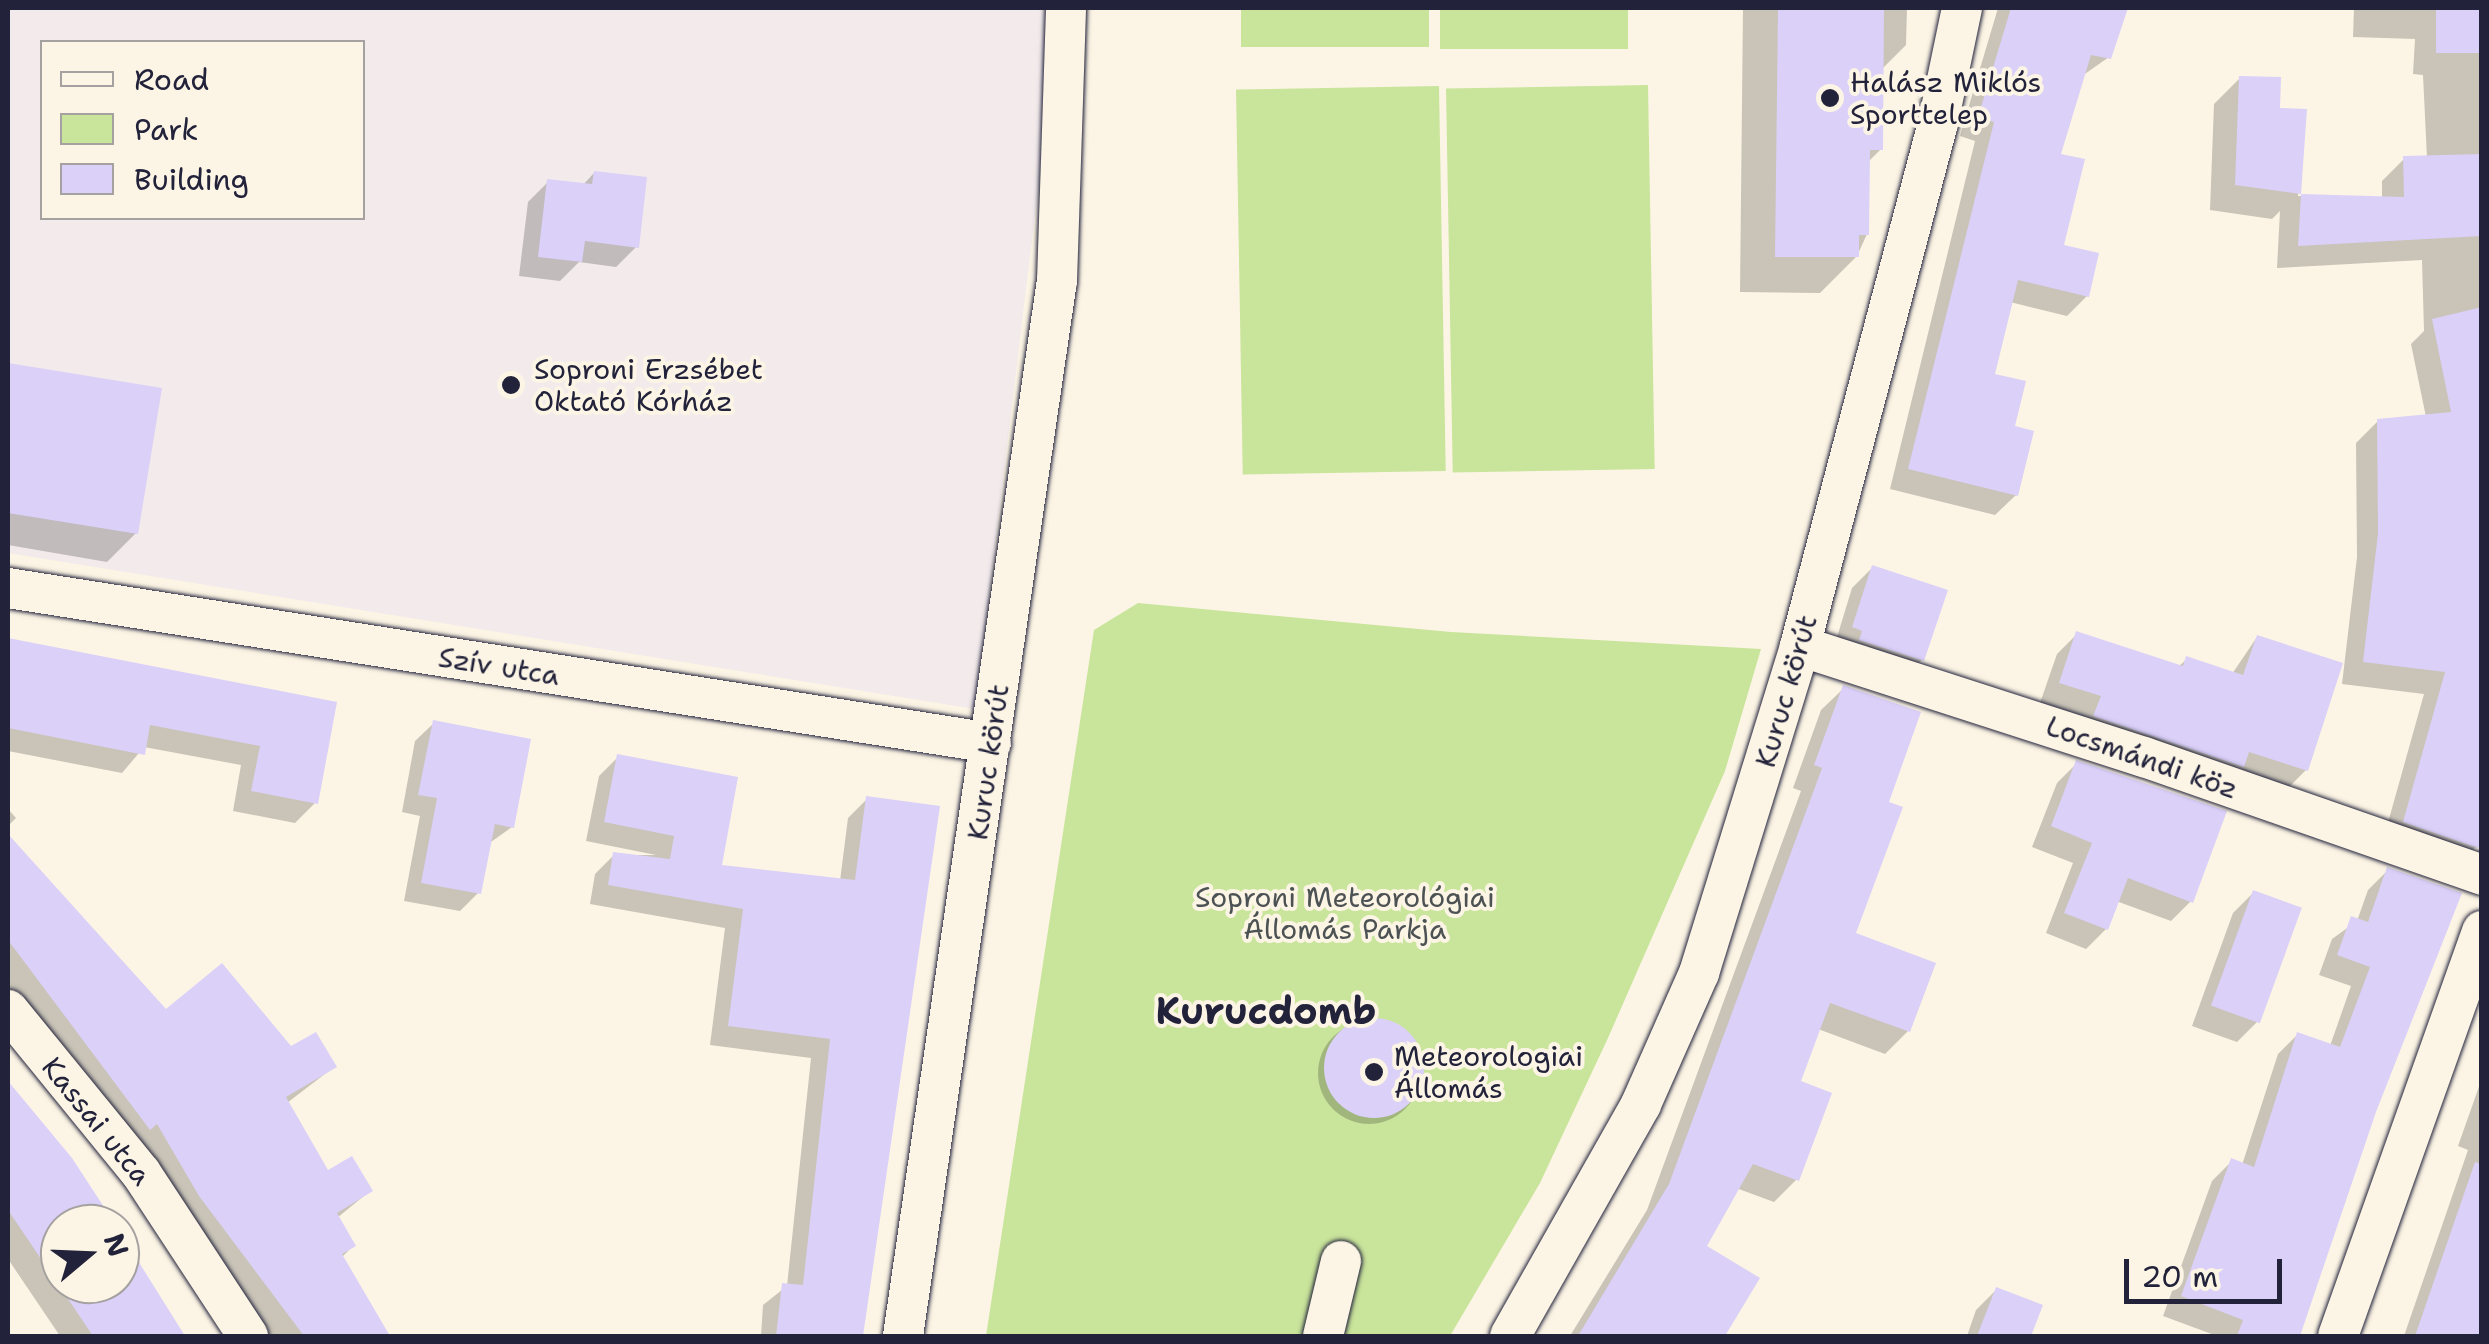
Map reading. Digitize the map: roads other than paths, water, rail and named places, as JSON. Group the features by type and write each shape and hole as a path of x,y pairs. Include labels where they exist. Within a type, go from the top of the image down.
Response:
{"street":[{"name":"Kuruc körút","path":"903,1336 1057,281 1066,8"},
{"name":"Kuruc körút","path":"1510,1336 1641,1104 1699,973 1800,646 1938,123 1962,8"},
{"name":"Szív utca","path":"8,588 991,743"},
{"name":"Locsmándi köz","path":"1800,646 2144,756 2482,875"},
{"path":"2338,1336 2482,931"},
{"name":"Kassai utca","path":"8,1010 141,1174 248,1336"},
{"path":"1323,1336 1342,1261"}],"place":[{"name":"Halász Miklós Sporttelep","path":"1830,98"},
{"name":"Soproni Erzsébet Oktató Kórház","path":"511,385"},
{"name":"Meteorologiai Állomás","path":"1374,1072"}],"district":[{"name":"Kurucdomb","path":"1266,1011"}],"park label":[{"name":"Soproni Meteorológiai Állomás Parkja","path":"1345,913"}]}
